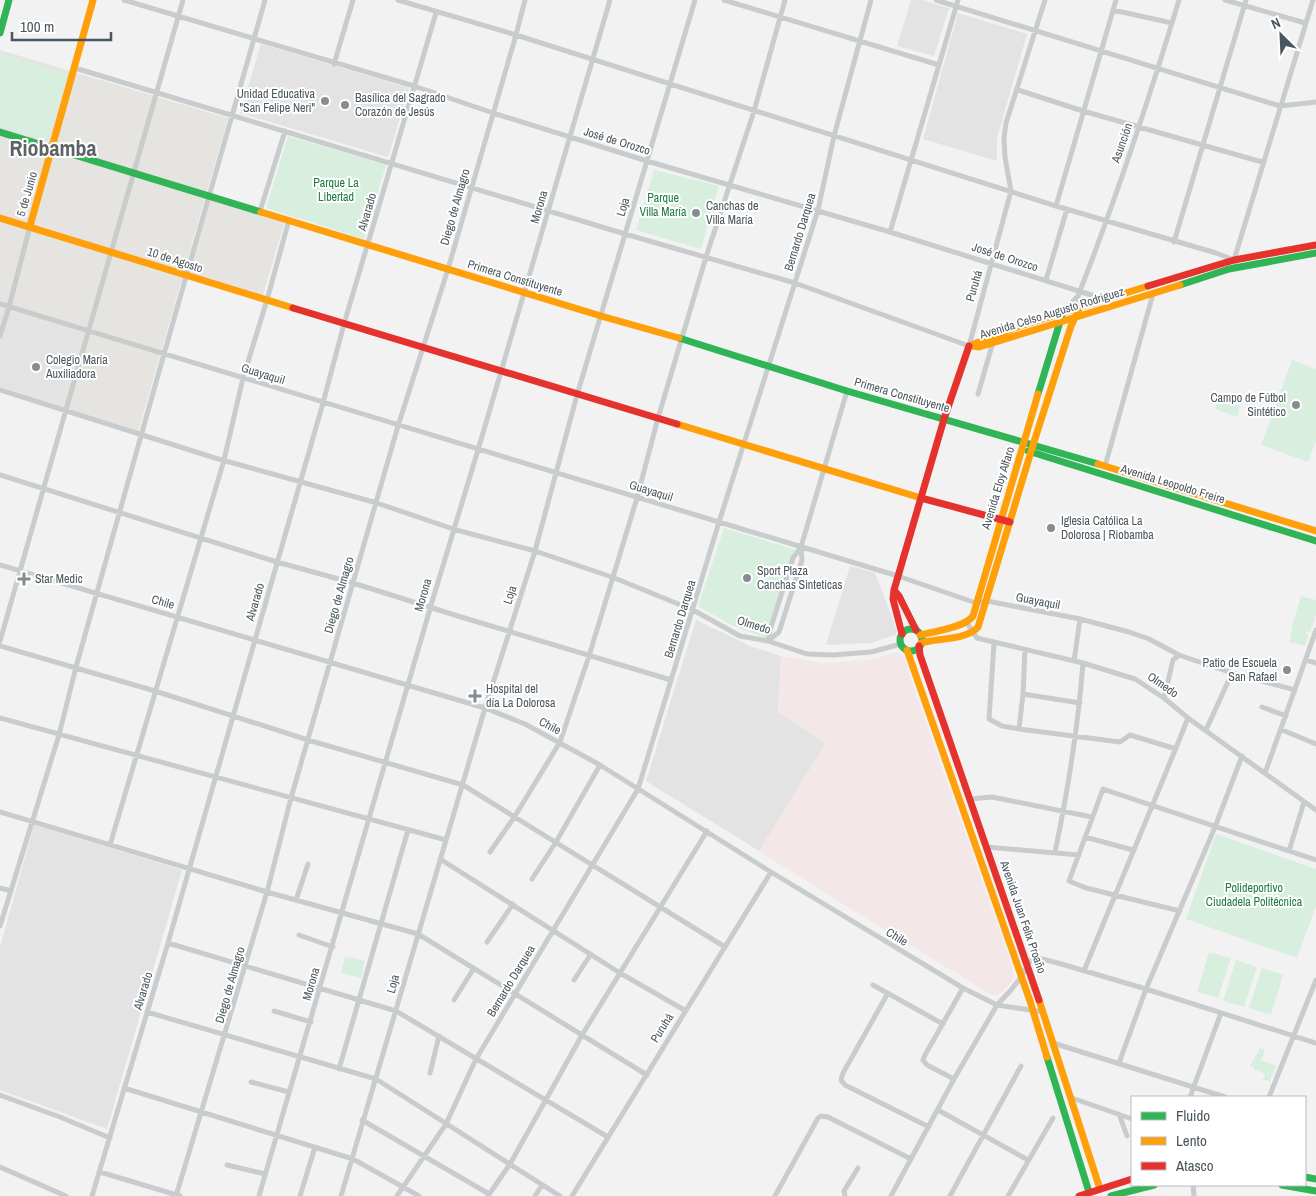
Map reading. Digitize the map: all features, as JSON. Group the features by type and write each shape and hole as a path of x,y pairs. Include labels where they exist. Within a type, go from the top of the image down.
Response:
{"street":[{"path":"0,33 10,0"},
{"name":"5 de Junio","path":"0,336 10,307 30,226 75,68 92,0"},
{"name":"José de Orozco","path":"124,0 334,64 414,86 647,161 818,210 1046,280 1079,293 1105,299"},
{"path":"0,640 183,0"},
{"path":"0,926 59,734 141,434 265,0"},
{"path":"334,64 353,0"},
{"path":"398,0 436,13 516,35 1067,210 1216,253 1234,260"},
{"name":"Diego de Almagro","path":"177,1196 246,966 291,798 398,426 448,269 525,0"},
{"name":"Morona","path":"259,1196 333,947 385,761 594,60 610,0"},
{"name":"Loja","path":"341,1196 485,708 534,551 577,395 695,0"},
{"path":"724,0 938,65"},
{"path":"490,852 515,816 560,742 638,498 658,418 706,257 754,111 786,0"},
{"name":"Bernardo Darquea","path":"397,1196 446,1124 476,1058 638,789 818,210 834,136 871,0"},
{"path":"936,0 957,3 1101,51 1280,106 1316,102"},
{"name":"Puruhá","path":"898,576 944,419 969,346 1011,191 1005,157 1004,138 1006,123 1045,0"},
{"path":"1056,206 1116,0"},
{"name":"Asunción","path":"1063,312 1079,293 1107,221 1140,127 1178,0"},
{"path":"1225,0 1245,3 1306,23"},
{"path":"1236,268 1234,260 1262,162 1313,0"},
{"path":"890,232 957,3"},
{"path":"1174,242 1245,3"},
{"path":"1112,10 1172,23"},
{"name":"Alvarado","path":"92,1196 168,943 344,324 436,13"},
{"path":"75,68 625,234 795,283 969,346"},
{"path":"1018,90 1262,162"},
{"name":"Primera Constituyente","path":"0,132 601,316 682,339 847,392 944,419 1023,446"},
{"path":"260,211 285,132"},
{"path":"1046,280 1067,210"},
{"name":"10 de Agosto","path":"0,218 577,395 921,498 1010,522"},
{"path":"110,845 224,460 243,378 268,300 289,220"},
{"name":"Avenida Celso Augusto Rodriguez","path":"969,346 1014,328 1063,312 1234,260 1316,245"},
{"name":"Avenida Celso Augusto Rodriguez","path":"969,346 979,347 1236,268 1316,253"},
{"path":"1074,318 1080,307 1079,293"},
{"path":"1104,466 1152,294"},
{"name":"Guayaquil","path":"0,304 898,576 976,603 987,601 1080,619 1129,632 1149,639 1179,655 1232,673 1295,690"},
{"name":"Avenida Eloy Alfaro","path":"967,623 973,616 1063,312"},
{"name":"Avenida Eloy Alfaro","path":"974,632 981,622 1032,448 1074,318"},
{"path":"978,394 993,342"},
{"name":"Olmedo","path":"0,390 224,460 377,503 534,551 612,577 693,610 740,636 768,641 807,654 833,655 872,652 901,644"},
{"path":"768,641 793,558 801,547 847,392"},
{"name":"Avenida Leopoldo Freire","path":"1023,446 1104,466 1315,530"},
{"name":"Avenida Leopoldo Freire","path":"1032,448 1316,541"},
{"path":"0,475 277,562 353,583 671,680"},
{"path":"768,641 779,632 802,560 801,547"},
{"name":"Chile","path":"0,565 485,708 525,724 600,765 771,872 963,988 997,1005 1043,1012"},
{"path":"898,576 893,598 902,634 901,644 907,650 913,650 919,639 967,623 974,632 961,637 919,639 908,629 902,634"},
{"name":"Avenida Juan Felix Proaño","path":"894,590 899,596 919,639 920,655 1072,1098 1101,1192"},
{"path":"1074,661 1080,619"},
{"path":"1265,773 1282,730 1316,630"},
{"name":"Olmedo","path":"974,632 977,638 994,643 1082,663 1135,679 1164,698 1188,718 1316,810"},
{"path":"994,643 989,719 1002,726 1019,729 1120,742 1130,735 1176,749"},
{"path":"0,646 76,667 308,740 462,785 725,947"},
{"name":"Avenida Juan Felix Proaño","path":"907,650 1022,976 1089,1194"},
{"path":"1019,729 1025,650"},
{"path":"1164,698 1173,660 1179,655"},
{"path":"1306,660 1316,663"},
{"path":"1055,852 1064,811 1080,703 1082,663"},
{"path":"1206,730 1232,673"},
{"path":"1023,694 1080,703"},
{"path":"1262,707 1286,716"},
{"path":"0,718 446,840"},
{"path":"1084,971 1188,718"},
{"path":"1282,730 1316,744"},
{"path":"1119,1063 1146,989 1215,827 1242,756"},
{"path":"532,879 556,842 600,765"},
{"path":"1180,911 1115,895 1069,881 1104,789 1316,860"},
{"path":"970,800 992,797 1092,817"},
{"path":"1289,851 1304,802"},
{"path":"0,812 267,892 418,934 646,1075"},
{"path":"339,1068 408,830"},
{"path":"362,1120 489,1195 510,1164 582,1035 707,831"},
{"path":"1085,837 1133,850"},
{"path":"987,846 1079,854"},
{"path":"440,859 620,973 686,1011"},
{"path":"296,900 308,864"},
{"name":"Puruhá","path":"572,1196 771,872"},
{"path":"0,888 11,891"},
{"path":"487,942 513,904"},
{"path":"299,935 333,947"},
{"path":"168,943 396,1011 608,1137"},
{"path":"574,980 592,954"},
{"path":"891,1196 954,1079 997,1005 1022,976 1027,965 1034,958 1040,958 1146,989 1316,1043"},
{"path":"454,1000 474,968"},
{"path":"1269,1096 1316,980"},
{"path":"873,985 943,1024"},
{"path":"954,1079 927,1065 923,1060 963,988"},
{"path":"888,993 843,1073 841,1080 845,1085 929,1127"},
{"path":"274,1011 311,1022"},
{"path":"147,1012 376,1079 560,1196"},
{"path":"1190,1096 1220,1014"},
{"path":"430,1073 440,1036"},
{"path":"1053,1043 1222,1096"},
{"path":"950,1196 1021,1066"},
{"path":"251,1082 289,1092"},
{"path":"124,1088 353,1158 419,1196"},
{"path":"0,1094 110,1138"},
{"path":"1072,1098 1131,1119"},
{"path":"938,1110 1028,1160"},
{"path":"1119,1114 1127,1136"},
{"path":"775,1196 821,1116 828,1117 911,1159"},
{"path":"1008,1196 1053,1118"},
{"path":"300,1196 315,1146"},
{"path":"227,1165 265,1174"},
{"path":"0,1167 66,1196"},
{"path":"845,1196 844,1191 858,1168"},
{"path":"100,1172 177,1196"},
{"path":"1079,1196 1101,1192 1131,1179"},
{"path":"535,1196 542,1185"},
{"path":"1111,1196 1150,1186"},
{"path":"1288,1186 1316,1191"}],"shaded area":[{"path":"911,0 922,0 949,8 934,56 897,46"},
{"path":"958,13 1027,34 997,138 997,161 923,139"},
{"name":"Unidad Educativa \"San Felipe Neri\"","path":"261,44 409,88 388,157 240,113"},
{"path":"0,50 228,118 138,432 0,387"},
{"path":"211,199 285,221 263,295 189,274"},
{"name":"Colegio María Auxiliadora","path":"10,315 80,335 61,401 0,384 0,350"},
{"path":"850,566 875,573 897,631 895,635 870,643 826,645"},
{"path":"696,620 750,646 781,656 778,712 826,743 759,851 646,781"},
{"path":"897,652 905,658 911,680 1013,969 1013,980 999,994 992,995 759,851 826,743 778,712 781,656 823,663 869,660"},
{"path":"34,825 182,870 107,1129 0,1090 0,947"}],"green space":[{"path":"0,53 68,74 47,141 0,126"},
{"name":"Parque La Libertad","path":"288,136 386,165 364,239 266,208"},
{"name":"Parque Villa María","path":"654,170 719,186 701,249 636,230"},
{"name":"Campo de Fútbol Sintético","path":"1292,360 1316,369 1316,441 1308,462 1261,445"},
{"path":"1218,399 1240,406 1237,417 1215,409"},
{"name":"Sport Plaza Canchas Sinteticas","path":"724,528 796,550 768,639 731,625 698,606"},
{"path":"1301,596 1316,600 1316,615 1310,632 1306,631 1306,634 1309,635 1305,646 1290,642 1292,626"},
{"name":"Polideportivo Ciudadela Politécnica","path":"1216,834 1316,869 1316,906 1297,958 1186,919"},
{"path":"1209,952 1231,958 1218,998 1197,992"},
{"path":"345,956 365,961 361,978 341,973"},
{"path":"1236,960 1257,967 1244,1007 1223,1001"},
{"path":"1262,968 1283,975 1271,1015 1249,1008"},
{"path":"1260,1048 1265,1050 1261,1060 1276,1066 1270,1081 1263,1079 1265,1074 1250,1066"}],"traffic: fast":[{"path":"0,33 9,0"},
{"path":"0,132 261,212"},
{"path":"1180,285 1229,269 1316,253"},
{"path":"1038,394 1063,312"},
{"path":"679,338 847,391 1098,464"},
{"path":"1028,451 1316,541"},
{"path":"911,629 921,636 922,640 915,650 911,651 901,644 900,640 907,630 911,629"},
{"path":"1047,1057 1089,1192"},
{"path":"1306,1177 1316,1179"},
{"path":"1111,1196 1150,1186"},
{"path":"1288,1186 1316,1191"}],"traffic: slow":[{"path":"30,226 93,0"},
{"path":"261,212 679,338"},
{"path":"0,218 293,308"},
{"path":"972,346 979,347 1180,285"},
{"path":"969,346 1014,328 1148,286"},
{"path":"921,643 960,636 978,627 1033,445 1071,326 1080,307"},
{"path":"920,635 957,626 973,616 1038,394"},
{"path":"677,424 921,498"},
{"path":"1098,464 1316,531"},
{"path":"907,650 1030,1001 1047,1057"},
{"path":"1039,1000 1100,1189"}],"traffic: jam":[{"path":"1148,286 1234,260 1316,245"},
{"path":"293,308 677,424"},
{"path":"902,634 893,599 894,590 944,419 969,346"},
{"path":"921,498 1010,522"},
{"path":"894,590 916,630"},
{"path":"919,646 920,655 1039,1000"},
{"path":"1079,1196 1131,1179"}],"place":[{"name":"Unidad Educativa \"San Felipe Neri\"","path":"325,101"},
{"name":"Basílica del Sagrado Corazón de Jesús","path":"345,105"},
{"name":"Canchas de Villa María","path":"696,213"},
{"name":"Colegio María Auxiliadora","path":"36,367"},
{"name":"Campo de Fútbol Sintético","path":"1296,405"},
{"name":"Iglesia Católica La Dolorosa | Riobamba","path":"1051,528"},
{"name":"Sport Plaza Canchas Sinteticas","path":"747,578"},
{"name":"Star Medic","path":"24,579"},
{"name":"Patio de Escuela San Rafael","path":"1287,670"},
{"name":"Hospital del día La Dolorosa","path":"475,696"}],"district":[{"name":"Riobamba","path":"53,148"}]}
